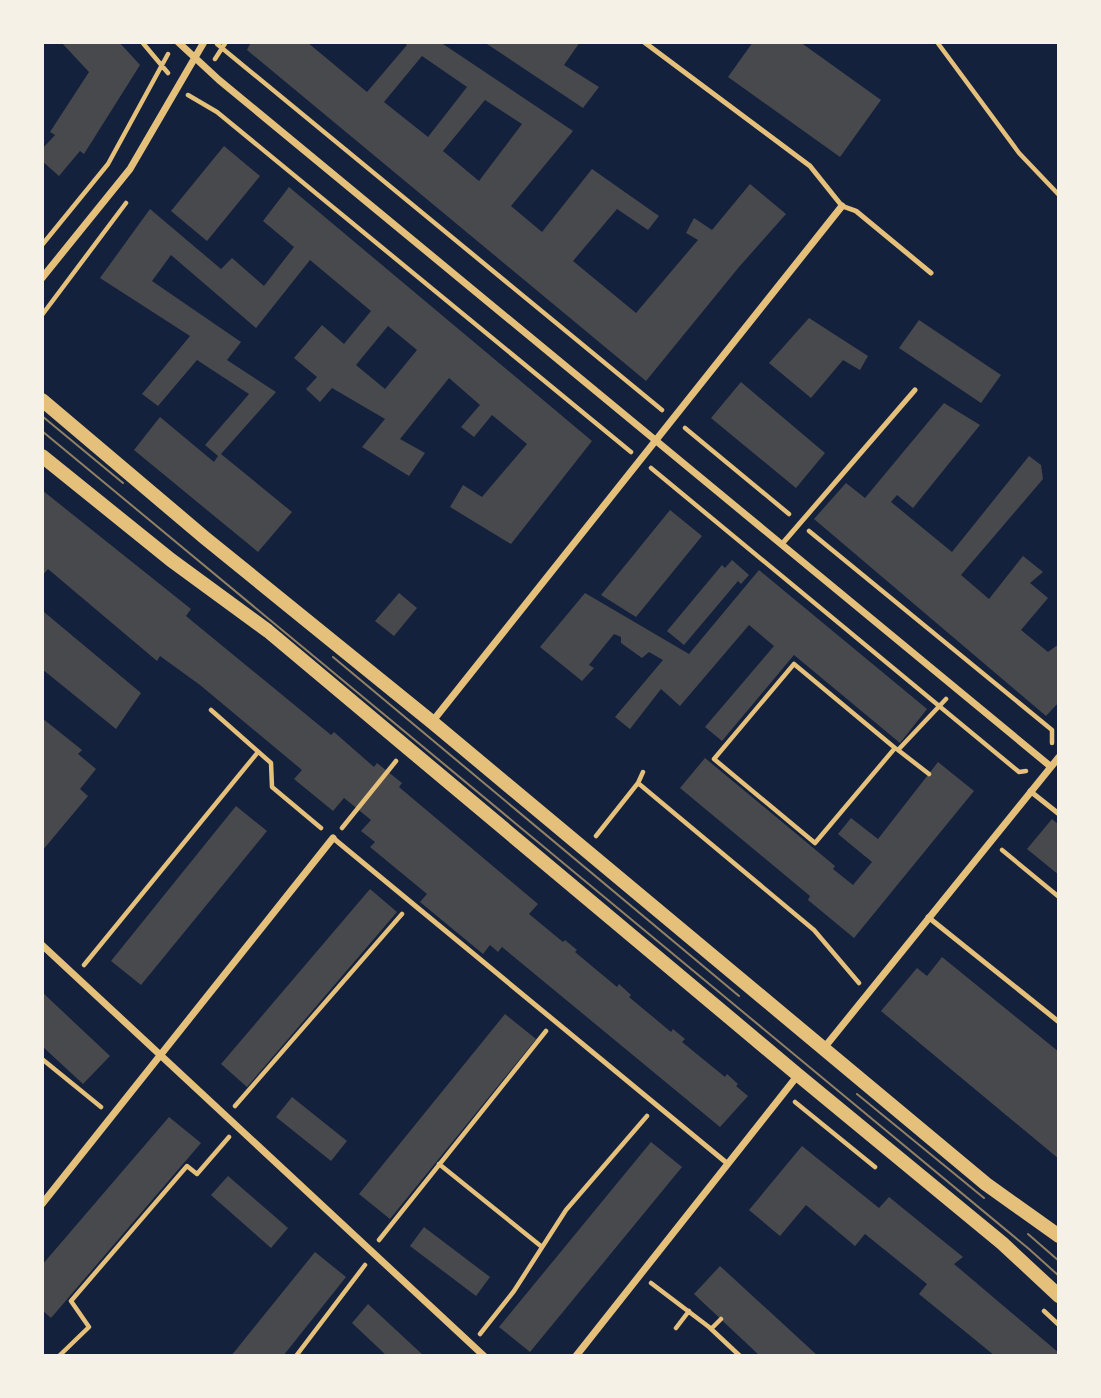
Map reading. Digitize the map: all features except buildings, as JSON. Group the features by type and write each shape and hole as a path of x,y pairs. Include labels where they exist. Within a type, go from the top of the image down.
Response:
{"main road":[{"path":"42,400 986,1184 1059,1236"},
{"path":"42,456 171,559 268,631 798,1076 1002,1243 1059,1296"}],"street":[{"path":"178,42 195,59 1050,766"},
{"path":"42,278 130,169 204,42"},
{"path":"432,722 842,206"},
{"path":"824,1048 1059,757"},
{"path":"42,1204 333,838"},
{"path":"42,945 484,1356"},
{"path":"576,1356 798,1076"}],"lane":[{"path":"644,42 810,166 842,206 856,211 932,273"},
{"path":"782,544 915,390"},
{"path":"1030,792 1059,814"},
{"path":"333,838 728,1164"},
{"path":"928,917 1059,1022"}],"path":[{"path":"142,42 192,99 223,117 1019,772 1050,766 1052,730 224,45 214,42"},
{"path":"937,42 1018,153 1059,195"},
{"path":"218,54 224,45"},
{"path":"42,245 108,164 166,56"},
{"path":"929,774 896,749 794,664 713,759 815,843 896,749 956,688"},
{"path":"211,710 271,764 272,787 333,838 396,760"},
{"path":"75,976 258,752"},
{"path":"596,836 638,783 643,772"},
{"path":"638,783 814,930 867,993"},
{"path":"990,841 1059,897"},
{"path":"226,1116 412,903"},
{"path":"292,1345 297,1354 410,1197 555,1021"},
{"path":"42,1059 112,1117"},
{"path":"472,1345 514,1291 566,1210 656,1105"},
{"path":"803,1108 884,1174"},
{"path":"59,1356 89,1327 71,1301 72,1296 184,1167 187,1166 197,1174 238,1127"},
{"path":"439,1164 542,1247"},
{"path":"640,1275 711,1329 740,1356"},
{"path":"328,1300 334,1305"},
{"path":"1040,1307 1059,1325"},
{"path":"676,1328 688,1311"},
{"path":"711,1329 720,1319"}],"tram line":[{"path":"42,416 123,483"},
{"path":"42,431 1059,1276"},
{"path":"333,657 739,996"},
{"path":"857,1094 984,1198"},
{"path":"1028,1234 1059,1261"}]}
